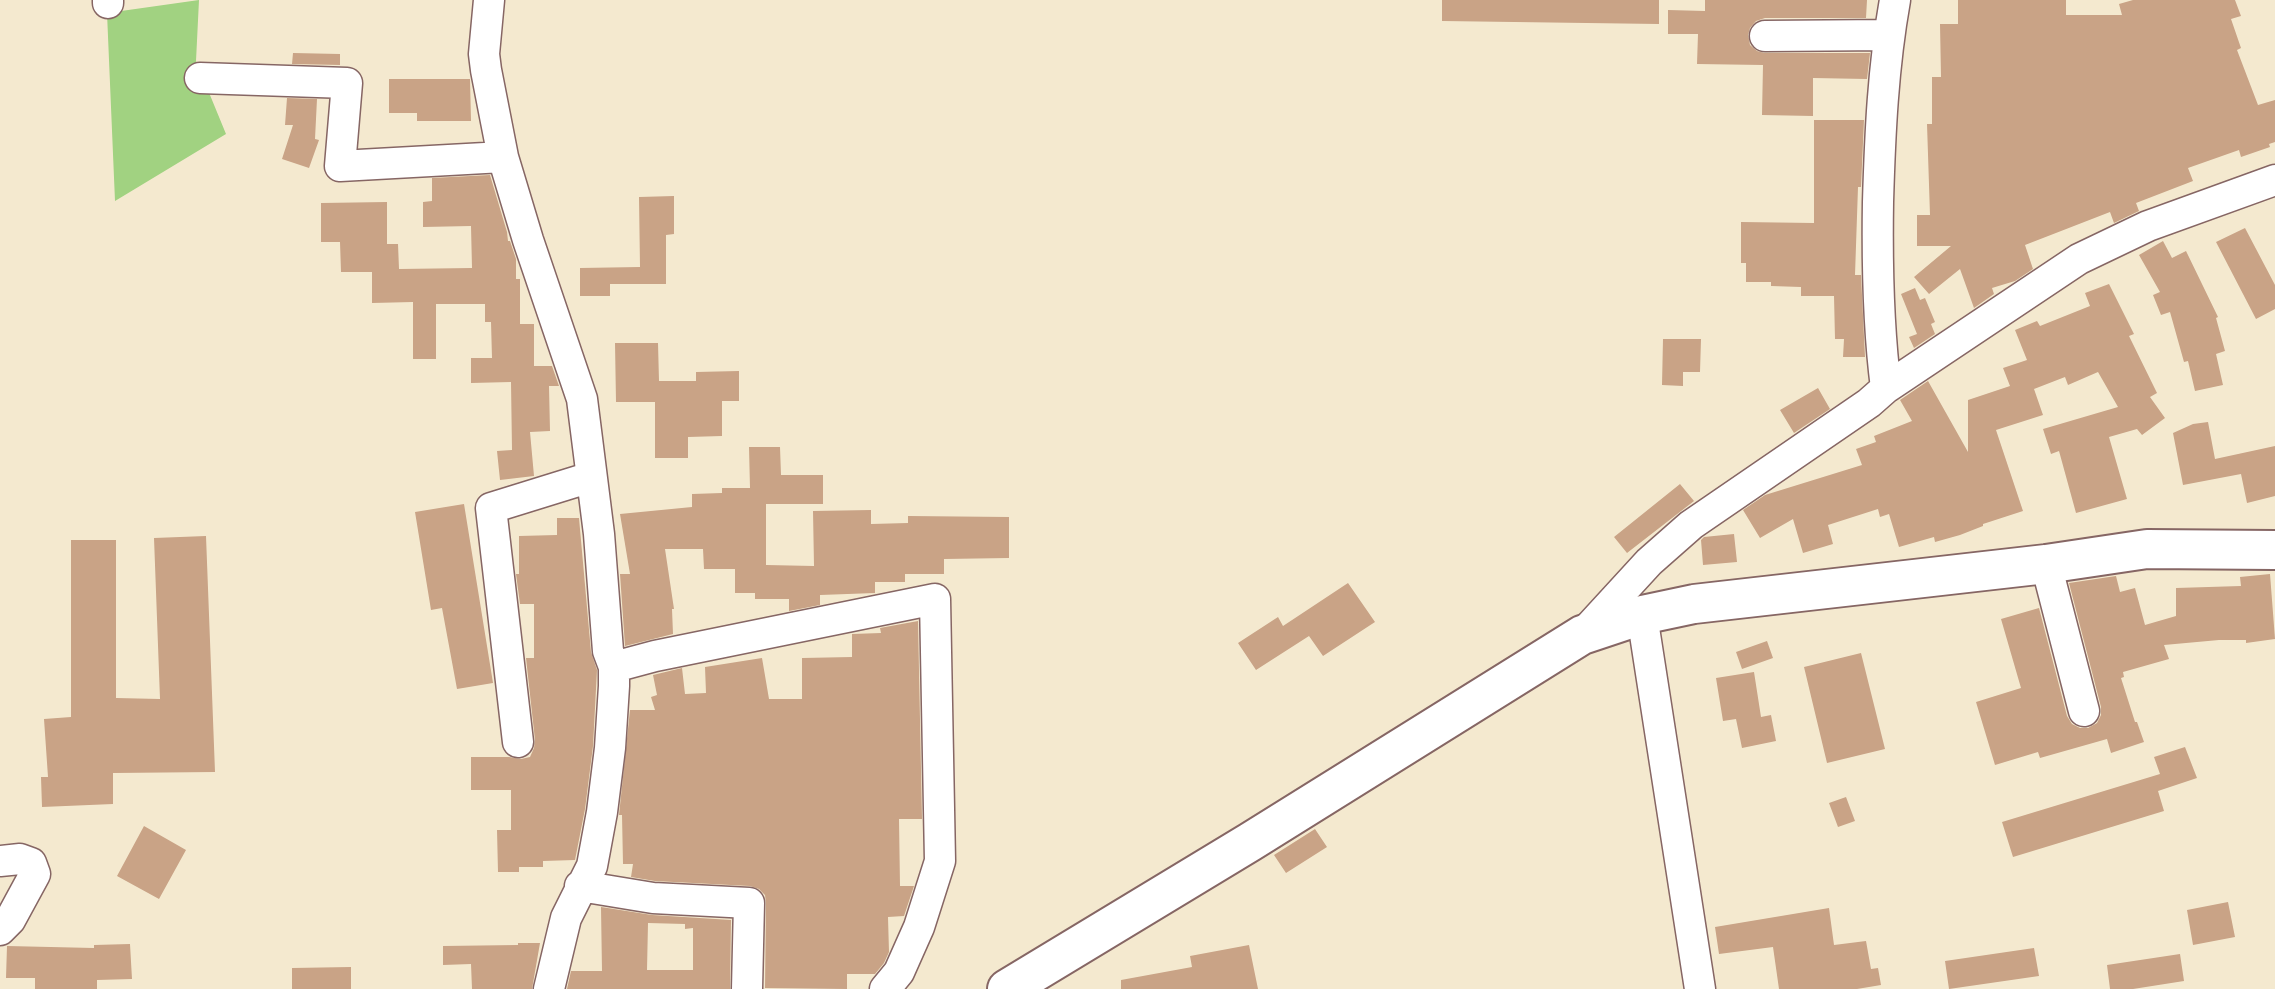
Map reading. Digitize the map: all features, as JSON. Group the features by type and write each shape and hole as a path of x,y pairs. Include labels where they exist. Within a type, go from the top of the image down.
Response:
{"highway":[{"path":"1007,989 1250,842 1582,635 1642,615 1694,604 2046,564 2147,548 2275,550"}],"street":[{"path":"489,0 486,70 503,157 582,399 608,651 614,667 610,748 592,866 566,918 549,989"},
{"path":"1886,388 1878,290 1878,242 1882,98 1895,0"},
{"path":"1765,36 1889,35"},
{"path":"200,78 347,83 341,166 503,157"},
{"path":"1582,635 1649,562 1691,525 1869,403 1886,388 2079,259 2148,226 2275,180"},
{"path":"518,742 491,508 591,477"},
{"path":"2046,564 2084,711"},
{"path":"614,667 655,656 935,599 940,861 919,927 900,972 884,989"},
{"path":"1642,615 1700,989"},
{"path":"0,861 20,859 31,863 34,874 10,920 0,930"},
{"path":"580,886 653,898 749,903 747,989"}],"green space":[{"path":"199,0 196,61 226,134 115,201 107,13"}],"building":[{"path":"1442,0 1659,0 1659,24 1442,21"},
{"path":"1705,0 1867,0 1866,18 1765,18 1756,21 1748,35 1750,45 1764,53 1870,53 1867,79 1813,78 1813,116 1762,115 1763,65 1697,64 1698,34 1668,34 1668,10 1705,11"},
{"path":"1958,0 2066,0 2066,15 2122,15 2119,4 2133,0 2235,0 2241,16 2231,19 2241,48 2237,50 2258,105 2275,100 2275,142 2269,144 2270,147 2241,157 2239,150 2188,168 2193,181 2136,203 2139,211 2114,223 2110,212 2025,245 2033,269 2015,281 1992,288 1994,294 1974,308 1960,269 1929,294 1914,277 1951,246 1917,246 1917,215 1930,215 1927,124 1932,124 1932,77 1941,77 1940,24 1958,24"},
{"path":"293,53 340,54 340,65 292,64"},
{"path":"389,79 470,79 471,121 417,121 417,113 389,113"},
{"path":"287,98 317,99 315,139 319,140 309,168 282,159 293,125 285,125"},
{"path":"1814,120 1864,120 1861,187 1858,187 1855,275 1861,275 1865,357 1843,357 1844,339 1835,339 1834,296 1801,296 1801,287 1771,286 1771,282 1746,282 1746,263 1741,263 1741,222 1814,223"},
{"path":"490,175 508,241 516,259 516,279 520,279 520,324 534,324 534,366 552,366 559,386 549,386 550,431 530,432 534,476 500,480 497,451 512,450 511,382 471,383 471,358 492,358 491,322 485,322 485,304 436,304 436,359 413,359 413,302 372,303 372,272 341,272 340,242 321,242 321,203 387,202 387,244 398,244 399,269 472,268 471,226 423,227 423,202 432,201 432,178"},
{"path":"674,196 674,234 666,235 666,284 610,284 610,296 580,296 580,268 640,267 639,197"},
{"path":"2245,228 2275,285 2275,309 2256,319 2216,242"},
{"path":"2163,241 2172,258 2186,251 2218,317 2216,318 2225,351 2216,354 2223,385 2195,391 2188,361 2184,362 2170,312 2161,315 2153,295 2160,292 2139,255"},
{"path":"2109,284 2134,334 2129,336 2157,393 2150,397 2165,418 2142,435 2137,429 2109,437 2127,499 2076,513 2059,451 2051,454 2043,429 2118,407 2098,372 2068,385 2065,377 2034,389 2043,415 1996,430 2023,511 1960,535 1935,542 1934,537 1899,547 1889,514 1880,517 1878,509 1828,525 1833,544 1803,553 1793,519 1760,538 1743,510 1765,495 1862,465 1856,449 1876,442 1874,436 1912,421 1900,400 1928,381 1968,452 1968,400 2010,386 2003,368 2027,360 2015,330 2037,321 2040,326 2090,306 2085,293"},
{"path":"1915,288 1920,300 1925,298 1935,322 1931,324 1935,334 1914,348 1909,337 1917,334 1901,294"},
{"path":"1663,339 1701,339 1700,372 1683,372 1683,386 1662,385"},
{"path":"615,343 658,343 659,381 696,381 696,372 739,371 739,401 722,401 722,436 688,437 688,458 655,458 655,402 616,402"},
{"path":"1818,388 1830,409 1794,433 1780,410"},
{"path":"2208,422 2215,459 2275,446 2275,496 2247,503 2241,474 2183,485 2173,433 2193,424"},
{"path":"749,447 780,447 781,475 823,475 823,504 766,504 766,565 814,566 813,511 871,510 871,524 908,523 908,516 1009,517 1009,558 944,559 944,574 905,574 905,582 875,582 875,593 820,595 820,605 789,611 789,599 755,599 755,593 735,593 735,569 704,569 703,549 665,549 674,609 673,634 625,646 620,574 630,574 620,514 692,507 692,494 722,493 722,488 750,488"},
{"path":"1680,484 1694,501 1627,553 1614,537"},
{"path":"464,504 493,683 457,689 442,608 431,610 415,512"},
{"path":"557,518 579,518 591,652 597,670 593,746 585,809 575,860 543,861 543,867 519,867 519,872 498,872 497,830 511,830 511,790 471,790 471,757 521,759 530,757 534,748 526,658 534,658 534,604 520,604 516,574 519,574 519,536 557,535"},
{"path":"1734,534 1737,562 1703,565 1701,540 1704,537"},
{"path":"206,536 215,772 113,773 113,804 42,807 41,777 48,777 44,719 71,717 71,540 116,540 116,698 160,699 154,538"},
{"path":"2270,574 2275,639 2246,643 2246,640 2219,640 2164,645 2169,659 2123,672 2124,677 2121,678 2144,742 2111,753 2107,739 2040,758 2038,752 1995,765 1976,702 2021,688 2001,619 2039,608 2067,716 2072,724 2088,728 2097,723 2101,707 2069,583 2116,576 2120,592 2135,588 2145,625 2176,616 2176,588 2241,586 2240,577"},
{"path":"1348,583 1375,622 1323,656 1309,636 1256,670 1238,643 1278,617 1283,626"},
{"path":"918,621 922,819 899,819 900,886 914,886 904,916 888,917 889,952 875,974 847,974 847,989 765,988 766,903 765,895 759,889 750,886 655,881 631,877 633,864 623,864 622,815 619,815 630,710 655,710 651,697 657,695 653,675 682,668 685,694 706,693 705,667 762,658 769,699 802,699 802,658 852,657 852,634 881,633 880,628"},
{"path":"1767,641 1773,658 1742,669 1736,652"},
{"path":"1861,653 1885,749 1827,763 1804,667"},
{"path":"1754,672 1761,717 1771,715 1776,741 1742,748 1736,719 1723,721 1716,678"},
{"path":"2185,747 2197,778 2158,791 2164,811 2013,857 2002,822 2160,774 2154,757"},
{"path":"1846,797 1855,821 1838,827 1829,803"},
{"path":"144,826 186,850 159,899 117,876"},
{"path":"1315,829 1327,847 1286,873 1274,855"},
{"path":"2228,902 2235,937 2193,945 2187,910"},
{"path":"601,907 652,915 731,920 730,989 567,989 571,971 602,971","holes":["648,923 685,924 685,929 693,928 693,970 647,970"]},
{"path":"1829,908 1834,945 1866,941 1871,969 1878,968 1881,985 1857,989 1779,989 1773,947 1719,954 1715,927"},
{"path":"540,943 532,989 472,989 471,964 443,965 443,946"},
{"path":"130,944 132,979 97,980 97,989 35,989 35,978 6,978 7,946 94,948 94,945"},
{"path":"1249,945 1258,989 1121,989 1121,980 1192,967 1190,956"},
{"path":"2034,948 2039,976 1949,989 1945,961"},
{"path":"2180,954 2184,981 2133,989 2110,989 2107,965"},
{"path":"351,967 351,989 292,989 292,968"}]}
